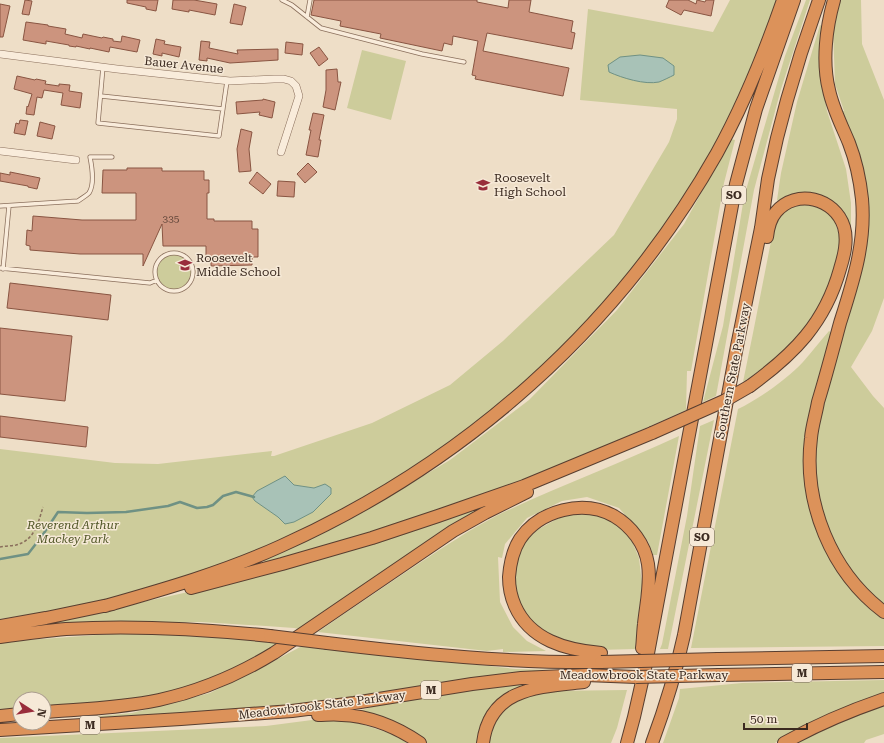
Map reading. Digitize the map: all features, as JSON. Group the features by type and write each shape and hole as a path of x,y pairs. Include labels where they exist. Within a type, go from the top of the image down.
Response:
{"highway":[{"path":"105,606 174,586 231,567 280,547 344,516 406,480 460,442 498,413 536,380 581,336 614,299 649,256 682,210 714,157 735,116 766,48 783,0"},
{"name":"SO","path":"627,743 639,699 654,626 736,184 758,102 794,0"},
{"name":"Southern State Parkway","path":"652,743 673,680 682,643 737,346 761,228 768,178 777,138 786,100 820,0"},
{"path":"0,626 150,598 282,564 394,531 524,486 716,412 750,390 768,381 791,362 815,337 836,302 850,263 855,226 853,187 848,164 831,112 826,70 827,38 834,0"},
{"path":"829,90 856,166 862,200 863,226 858,261 818,402 813,425 810,447 811,481 814,503 824,535 833,553 847,575 871,602 884,612"},
{"path":"737,346 757,289 768,230 775,213 790,202 802,198 823,202 838,215 844,226 846,240 842,264 830,297 819,318 799,344 750,390"},
{"path":"52,711 129,705 158,700 199,688 226,678 274,653 442,539 480,516 533,490 654,435"},
{"path":"601,657 560,646 537,634 521,617 511,595 509,579 511,561 520,539 531,527 545,517 563,510 572,508 588,508 608,513 617,518 630,529 644,549 648,563 649,582 648,603 644,624 639,699"},
{"name":"Meadowbrook State Parkway","path":"0,637 65,629 184,629 270,636 366,648 479,658 552,661 601,657 651,661 884,656"},
{"name":"Meadowbrook State Parkway","path":"0,730 261,714 354,703 488,681 539,677 586,675 636,676 884,672"},
{"path":"483,743 487,726 496,710 504,702 515,695 531,689 636,676"},
{"path":"784,743 821,723 862,706 884,699"},
{"path":"261,714 333,714 356,716 392,727 420,743"},
{"path":"0,716 12,715"}],"street":[{"name":"Bauer Avenue","path":"0,54 227,81 284,79 291,81 296,86 299,96 281,152"},
{"path":"0,151 76,160"}],"lane":[{"path":"282,0 321,28 422,54 464,62"},
{"path":"307,17 310,0"},
{"path":"104,67 98,122 219,136 227,81"},
{"path":"101,96 223,109"},
{"path":"0,206 78,201 90,192 92,186 90,157 112,157"},
{"path":"9,206 1,268 150,283 157,280"},
{"path":"178,254 184,256 191,265 193,272 192,278 185,288 179,291 173,292 161,287 157,280 155,270 157,264 166,255 178,254"}],"path":[{"path":"0,547 16,545 27,540 35,530 43,507"}],"green space":[{"name":"Reverend Arthur Mackey Park","path":"730,0 779,0 741,97 707,164 650,250 593,319 536,376 471,431 385,489 252,555 180,580 97,604 0,619 0,449 115,463 158,464 272,451 271,456 274,456 372,423 450,385 503,341 614,235 669,142 677,119 677,109 580,100 588,9 713,32","holes":["285,476 293,485 314,488 285,524 259,503"]},
{"path":"806,0 810,0 781,89 754,190 716,396 703,402 723,326 744,197 785,56"},
{"path":"839,0 861,0 862,44 884,100 884,298 872,331 851,367 884,408 884,607 842,563 822,520 813,471 816,429 856,283 863,186 839,112 844,111 835,84 833,29"},
{"path":"820,25 823,27 822,67 819,69 827,111 846,169 851,203 851,230 834,204 819,195 796,193 779,202 777,200 781,173 797,102"},
{"path":"362,50 406,61 391,120 347,108"},
{"path":"731,139 735,140 724,183 691,371 687,371 686,410 503,489 390,527 265,563 263,559 308,540 358,515 450,460 529,400 617,310 684,224"},
{"path":"803,203 822,208 834,219 840,238 836,266 826,295 805,329 785,352 743,382 774,226 786,209"},
{"path":"174,253 184,256 190,262 193,272 190,282 184,288 174,291 164,288 158,282 155,272 158,262 164,256"},
{"path":"829,331 833,334 806,479 814,523 820,537 840,574 870,608 884,619 884,646 691,648 738,409 781,382 803,362"},
{"path":"714,420 668,649 660,649 687,516 700,426"},
{"path":"679,436 657,555 653,555 648,541 619,508 587,497 562,501 527,518 505,544 502,558 498,557 500,602 513,627 527,641 546,651 503,652 503,649 487,651 318,632 418,564 486,521 541,495"},
{"path":"491,503 304,630 294,628 201,622 95,623 2,630 193,591"},
{"path":"593,513 610,520 630,536 639,558 642,584 635,649 597,650 556,642 535,629 518,604 514,574 521,546 537,530 566,514"},
{"path":"125,633 237,638 281,643 263,655 203,683 142,700 52,708 52,691 12,691 12,712 0,713 0,642"},
{"path":"302,646 516,669 561,670 343,700 256,710 85,720 78,718 132,713 210,693"},
{"path":"884,680 884,696 787,735 775,743 663,743 679,698 680,689 742,683"},
{"path":"528,683 526,688 503,698 479,743 426,743 406,730 356,712 377,705 492,687"},
{"path":"627,690 617,728 611,743 489,743 490,732 503,709 527,695 548,691"},
{"path":"884,705 884,734 866,740 864,743 794,743 836,724"},
{"path":"312,720 349,720 395,735 407,743 0,743 0,738 266,726"}],"shaded area":[{"path":"640,55 663,58 674,66 674,75 659,82 647,83 620,77 609,72 608,65 620,57"},
{"path":"285,476 294,485 314,488 325,484 331,488 331,494 313,512 294,522 285,524 252,497 257,491"}],"building":[{"path":"25,0 32,1 29,15 22,14"},
{"path":"127,0 158,0 156,11 127,3"},
{"path":"173,0 194,0 217,4 215,15 189,10 189,12 172,9"},
{"path":"314,0 477,0 477,2 508,8 509,0 531,0 529,12 573,21 571,32 575,33 572,49 487,33 483,51 569,68 563,96 475,79 476,76 472,75 478,41 453,36 452,45 444,43 442,51 380,38 381,34 340,26 341,21 311,15"},
{"path":"669,0 688,0 696,4 697,0 705,2 706,0 714,0 711,16 684,10 681,15 666,7"},
{"path":"0,4 10,6 3,37 0,37"},
{"path":"234,4 246,7 242,25 230,23"},
{"path":"26,22 66,29 65,34 82,38 83,34 113,39 113,41 121,42 122,36 140,40 137,52 110,47 109,52 46,41 46,44 23,40"},
{"path":"156,39 165,41 164,44 181,47 179,57 162,53 162,56 153,54"},
{"path":"201,41 210,42 209,48 238,54 237,50 278,49 278,60 230,63 207,58 207,61 199,60"},
{"path":"286,42 303,44 302,55 285,53"},
{"path":"319,47 328,59 319,66 310,53"},
{"path":"337,69 338,82 341,82 335,110 323,107 326,90 326,70"},
{"path":"17,76 46,81 45,84 59,86 59,84 70,85 69,91 82,93 80,108 61,105 63,93 44,90 42,98 37,97 34,115 26,114 27,106 28,107 32,94 14,89"},
{"path":"263,99 275,102 272,118 259,115 260,112 237,114 236,102"},
{"path":"313,113 324,115 319,140 321,140 318,157 306,155"},
{"path":"20,120 28,121 25,135 14,133 16,123 19,124"},
{"path":"40,122 55,126 52,139 37,136"},
{"path":"241,129 252,132 249,149 251,171 239,172 237,149"},
{"path":"308,163 317,172 305,183 297,174"},
{"path":"127,168 162,168 162,171 204,171 204,180 209,180 209,193 207,193 207,219 214,219 214,221 252,221 252,229 258,229 258,257 252,257 252,265 211,266 211,260 206,260 206,246 163,246 162,224 143,266 143,254 80,254 30,250 30,246 26,245 27,230 32,231 33,216 82,220 136,220 136,193 102,193 103,170 127,170"},
{"path":"10,172 40,178 37,189 0,181 0,173 10,175"},
{"path":"257,172 271,184 263,194 249,183"},
{"path":"278,181 295,182 294,197 277,196"},
{"path":"10,283 111,295 108,320 7,308"},
{"path":"0,328 72,336 65,401 0,394"},
{"path":"0,416 88,427 86,447 0,437"}],"waterway":[{"path":"0,559 28,554 58,512 126,512 168,506 180,502 197,508 213,505 223,496 236,492 254,497"}],"place":[{"name":"Roosevelt High School","path":"483,185"},
{"name":"Roosevelt Middle School","path":"185,265"}]}
